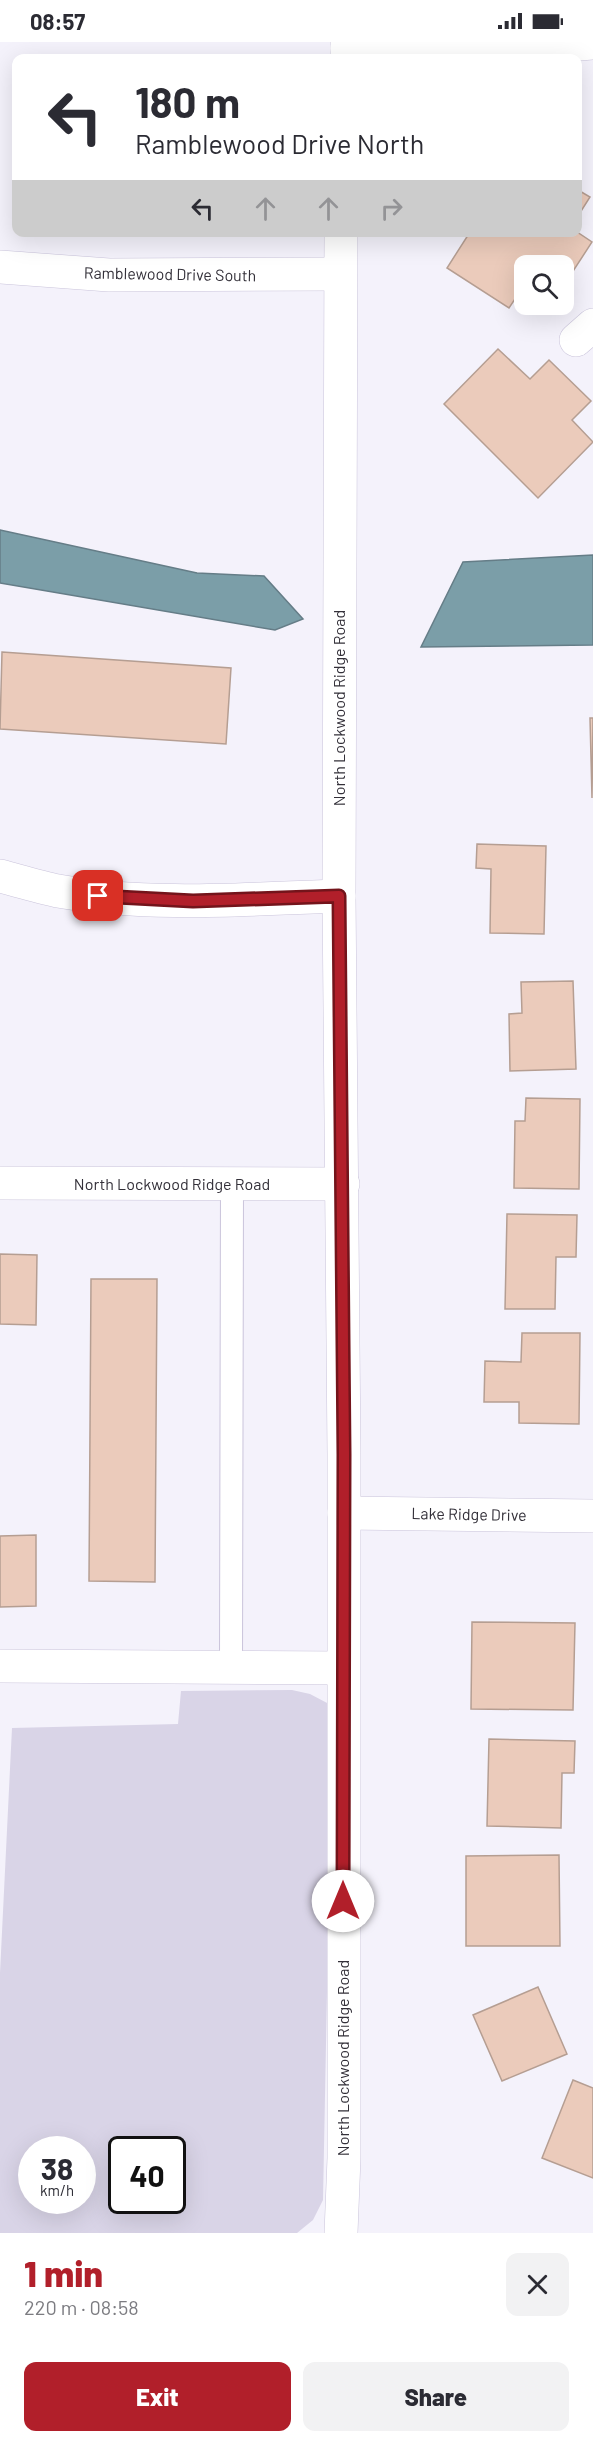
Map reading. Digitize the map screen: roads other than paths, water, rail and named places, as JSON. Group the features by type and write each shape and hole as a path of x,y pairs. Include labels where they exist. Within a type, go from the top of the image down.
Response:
{"street":[{"path":"347,50 431,44 556,46 593,43"},
{"name":"North Lockwood Ridge Road","path":"341,237 339,896 344,1513 344,2158 341,2233"},
{"name":"Ramblewood Drive South","path":"0,267 109,275 339,274"},
{"path":"0,876 57,891 118,898 193,901 339,896"},
{"name":"North Lockwood Ridge Road","path":"0,1183 343,1184"},
{"name":"Lake Ridge Drive","path":"344,1513 593,1516"},
{"path":"0,1666 343,1668"}],"lane":[{"path":"231,1666 232,1184"}],"water":[{"path":"0,530 197,573 264,576 303,619 275,630 0,583"},
{"path":"593,555 593,645 421,647 463,562"}]}
